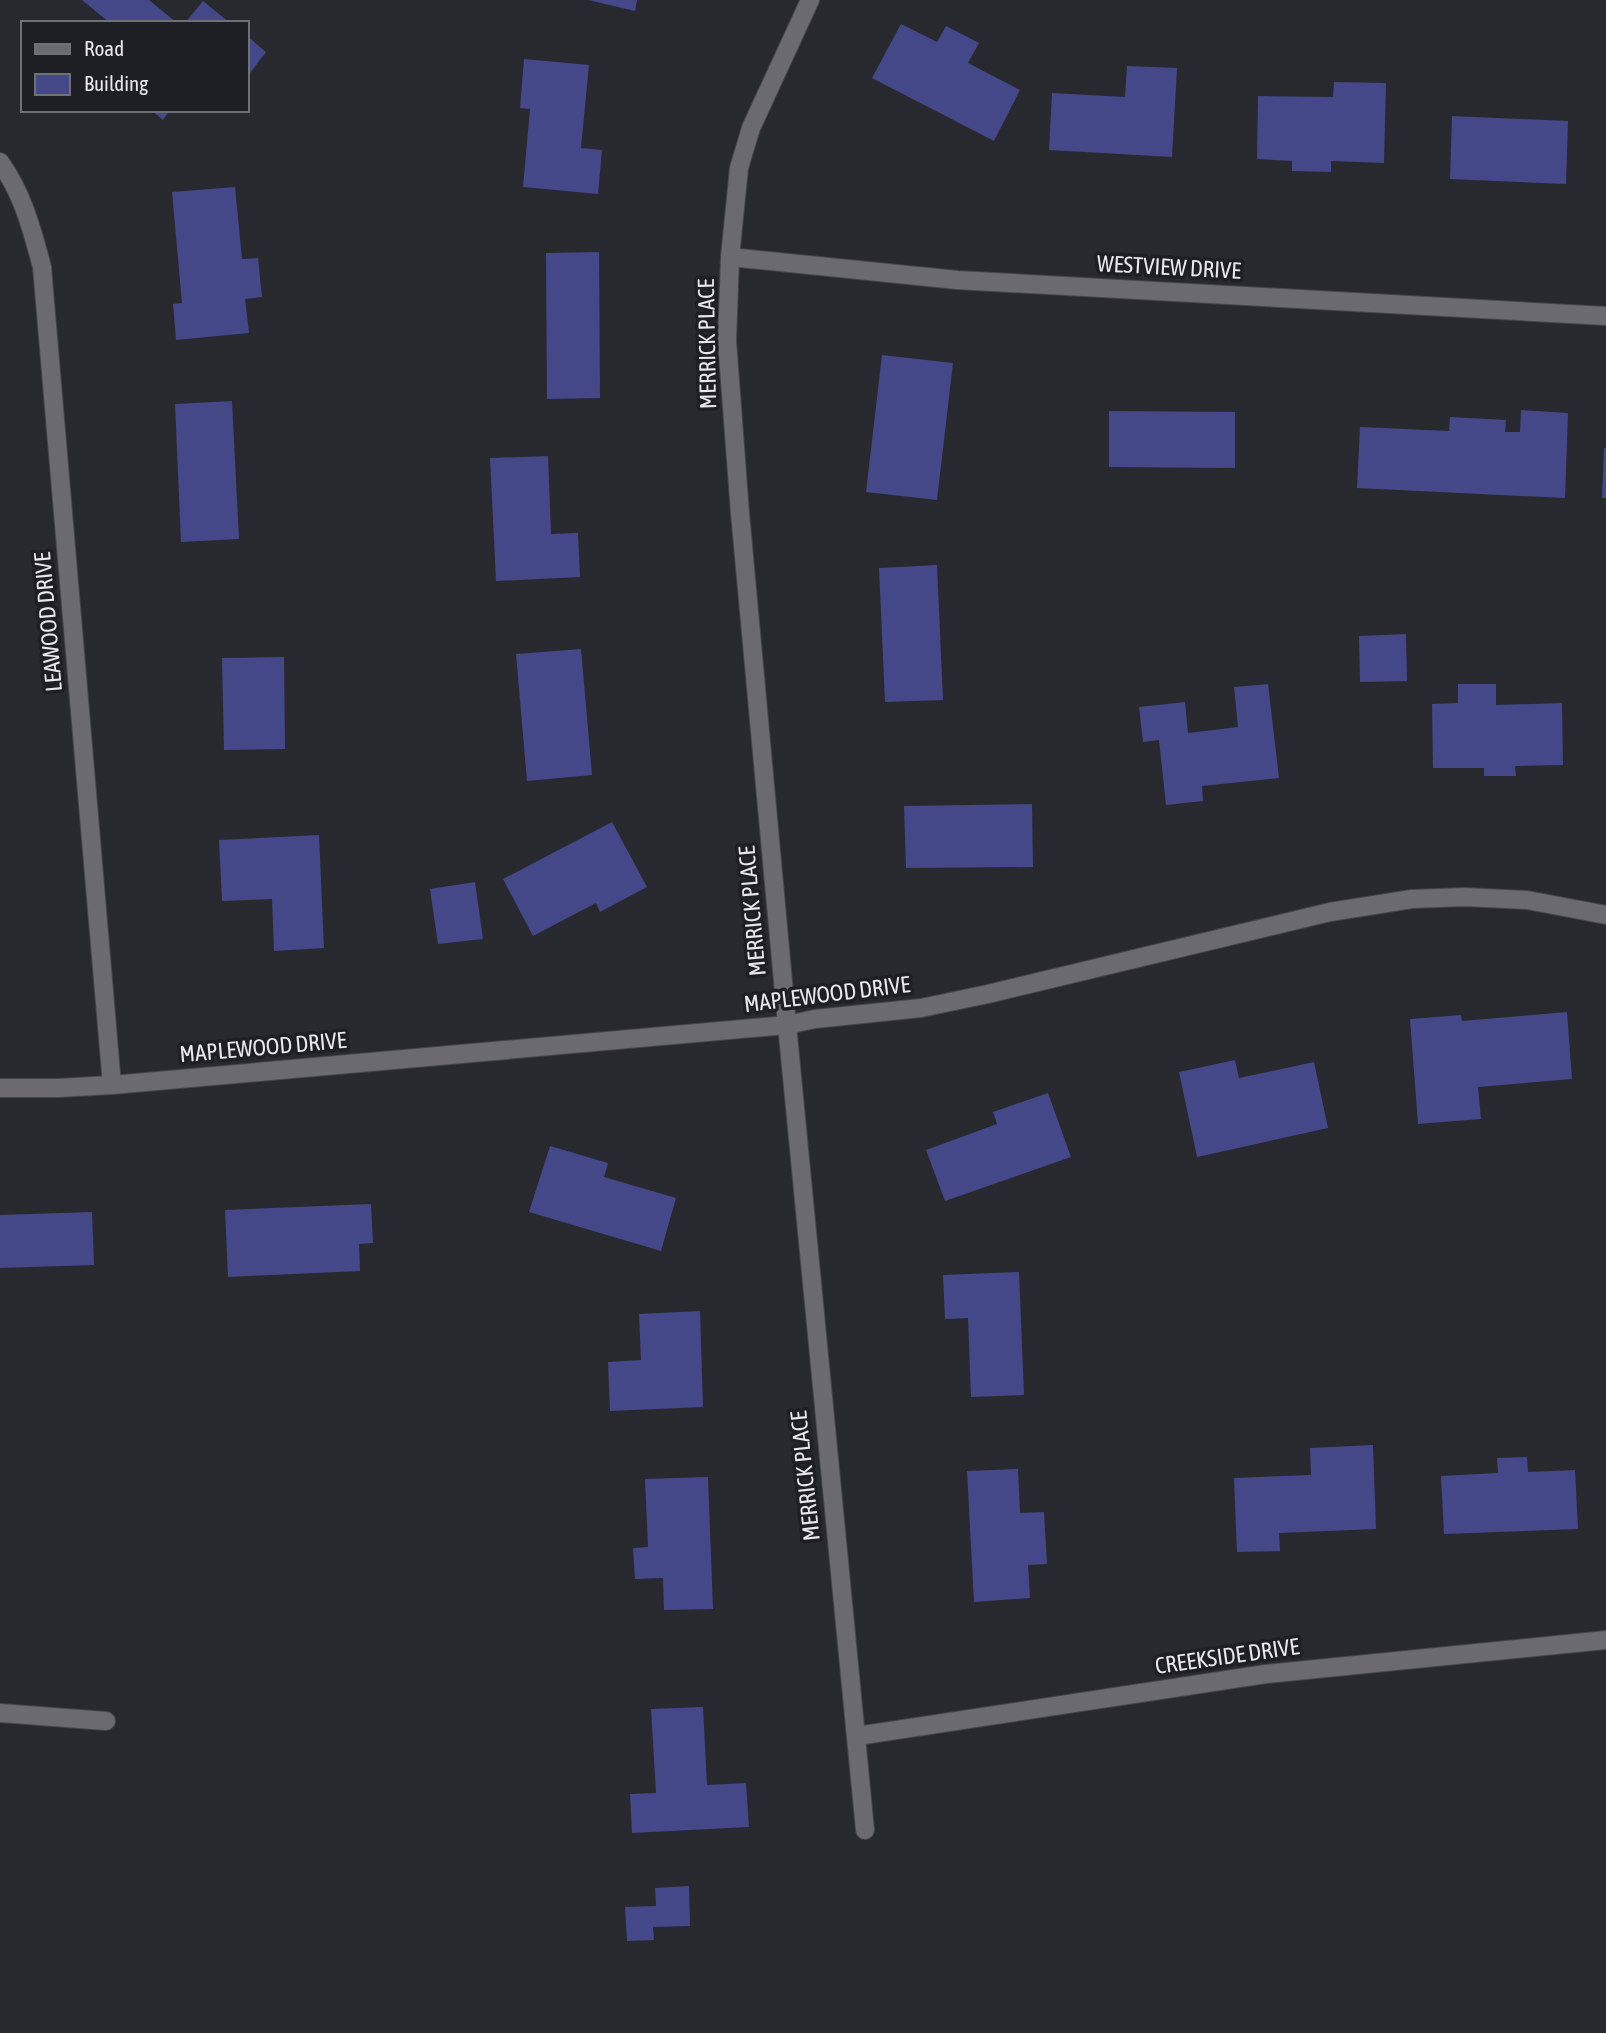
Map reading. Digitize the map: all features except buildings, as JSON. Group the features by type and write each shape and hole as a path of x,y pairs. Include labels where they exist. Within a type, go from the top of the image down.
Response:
{"street":[{"name":"MERRICK PLACE","path":"810,0 751,128 739,168 730,257 727,341 819,1374 865,1830"},
{"name":"LEAWOOD DRIVE","path":"0,162 10,176 30,220 41,267 112,1085"},
{"name":"WESTVIEW DRIVE","path":"730,257 957,280 1606,316"},
{"name":"MAPLEWOOD DRIVE","path":"0,1088 112,1085 787,1025 815,1019 921,1008 1330,912 1412,899 1465,897 1527,900 1606,915"},
{"name":"CREEKSIDE DRIVE","path":"857,1736 1266,1674 1606,1640"},
{"path":"0,1713 106,1721"}]}
